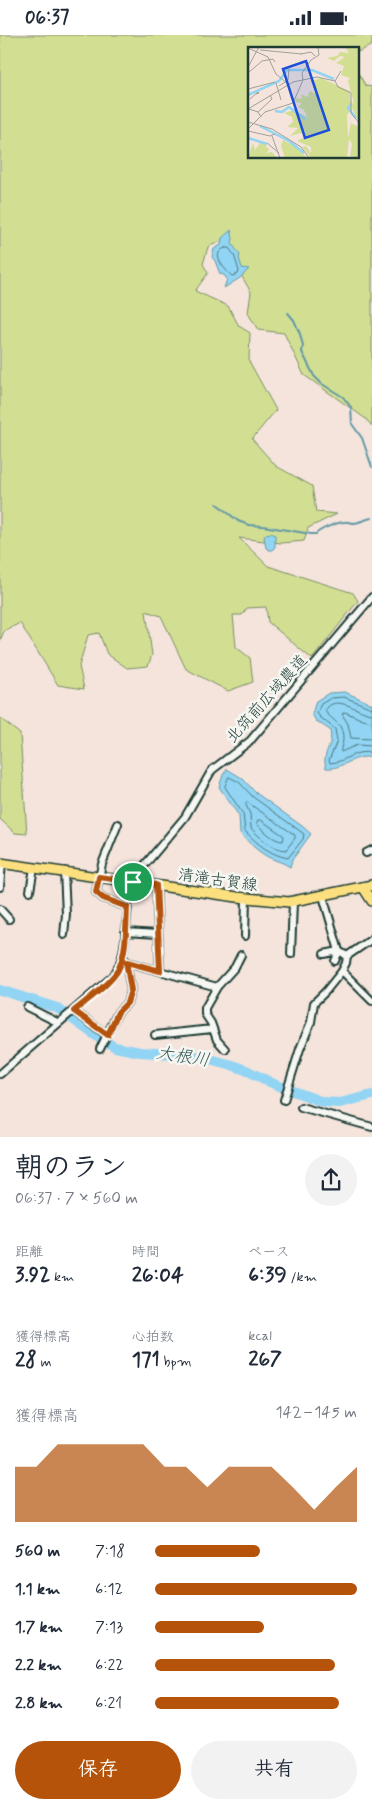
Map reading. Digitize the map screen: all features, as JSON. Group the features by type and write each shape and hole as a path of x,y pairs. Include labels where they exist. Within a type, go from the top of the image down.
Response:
{"main road":[{"name":"清滝古賀線","path":"1,863 246,898 293,902 368,886"},
{"path":"368,886 372,901"}],"street":[{"name":"北筑前広域農道","path":"0,1074 73,1012 118,970 122,956 127,907 133,882 138,873 186,817 212,770 250,741 372,597"},
{"path":"118,824 102,864 96,892 103,898 127,907"},
{"path":"0,887 1,863"},
{"path":"30,891 34,867"},
{"path":"64,871 66,913 64,935"},
{"path":"156,885 160,971"},
{"path":"323,896 340,951 347,956"},
{"path":"245,936 246,898"},
{"path":"291,954 293,902"},
{"path":"0,909 9,919"},
{"path":"125,932 158,934"},
{"path":"284,1100 300,1049 311,1022 314,1003 342,971 347,956 372,939"},
{"path":"324,954 340,951"},
{"path":"335,961 340,951"},
{"path":"225,1049 217,1040 205,1014 205,1008 217,987 235,967 241,955"},
{"path":"122,956 127,962 217,987"},
{"path":"100,1049 118,1012 127,1003 131,990 127,962"},
{"path":"342,971 372,1001"},
{"path":"27,1007 59,1023"},
{"path":"73,1012 108,1035"},
{"path":"155,1035 212,1029"},
{"path":"301,1107 372,1127"}],"green space":[{"path":"0,35 372,35 372,45 360,51 360,47 248,47 248,159 360,159 360,76 366,86 372,87 372,426 366,419 304,375 284,333 258,330 248,313 251,292 228,253 224,240 208,247 203,264 208,273 195,291 228,306 239,326 250,333 249,361 276,410 252,439 276,466 312,486 316,512 337,514 308,528 304,541 281,543 239,538 268,566 353,593 358,601 312,659 268,622 266,607 247,608 242,615 233,615 236,647 250,658 253,682 228,691 186,669 161,616 146,611 152,655 148,666 127,668 107,654 99,633 88,635 79,666 84,689 58,685 20,623 4,631 0,641"},
{"path":"0,718 20,734 27,834 15,833 0,819"}],"water":[{"path":"231,230 232,244 240,255 242,268 249,269 240,278 224,288 227,279 224,275 220,274 212,257 214,249 221,245 222,238"},
{"path":"271,533 275,535 275,547 269,550 266,548 264,537 266,534"},
{"path":"345,692 372,704 372,758 354,759 338,767 326,768 325,757 331,736 330,730 316,721 312,714 316,701 329,693"},
{"path":"227,769 242,778 256,793 311,834 292,860 290,867 264,855 240,833 239,816 219,787"}],"waterway":[{"path":"288,313 294,320 300,334 303,346 302,352 314,376 322,384 343,397 351,407 352,424 362,438 372,467"},
{"path":"217,504 238,521 249,525 311,534 316,534 338,523 355,523 372,518"},
{"name":"大根川","path":"0,990 57,1008 115,1047 140,1052 192,1055 229,1064 274,1084 323,1102 340,1103 372,1095"}],"route":[{"path":"99,877 133,882 156,885 160,971 127,962 131,990 127,1003 118,1012 108,1035 74,1011 118,970 123,951 127,907 103,898 96,892 99,877"}]}
